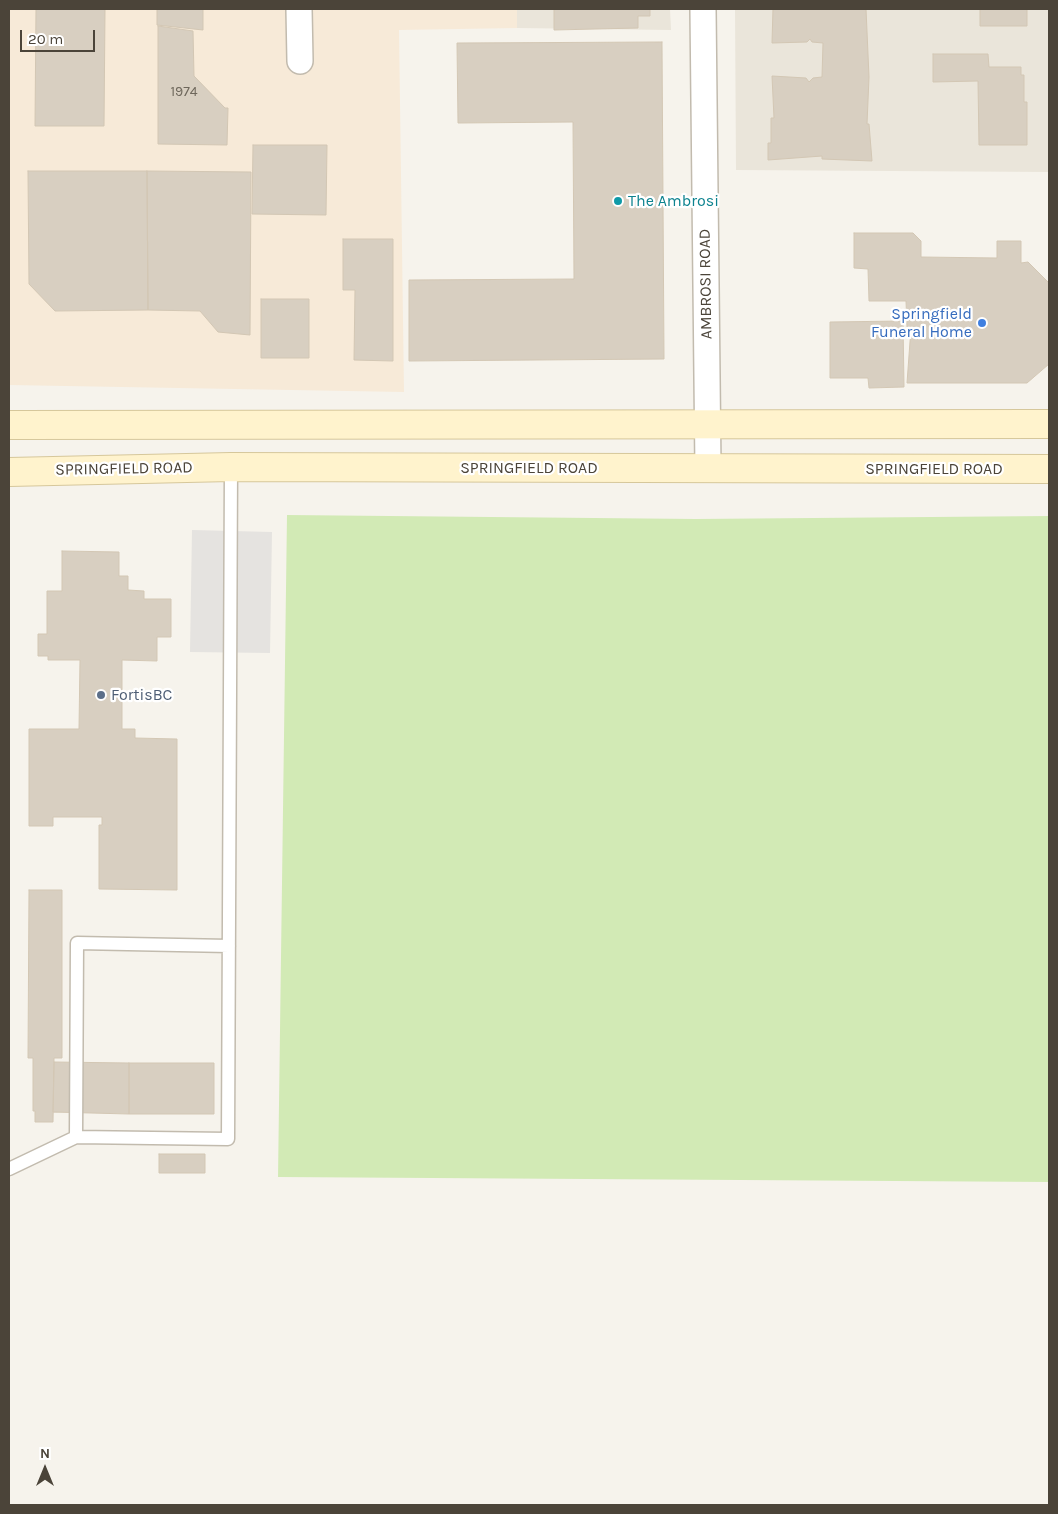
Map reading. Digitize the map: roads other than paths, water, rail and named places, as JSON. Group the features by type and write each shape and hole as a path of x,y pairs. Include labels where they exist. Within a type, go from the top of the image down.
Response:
{"main road":[{"path":"9,425 1049,424"},
{"name":"SPRINGFIELD ROAD","path":"9,472 231,466 708,470 1049,470"}],"street":[{"path":"299,9 300,61"},
{"name":"AMBROSI ROAD","path":"703,9 708,470"}],"lane":[{"path":"9,1169 76,1137 228,1139 231,466"},
{"path":"76,1137 77,943 229,946"}],"place":[{"name":"The Ambrosi","path":"618,201"},
{"name":"Springfield Funeral Home","path":"982,323"},
{"name":"FortisBC","path":"101,695"}]}
